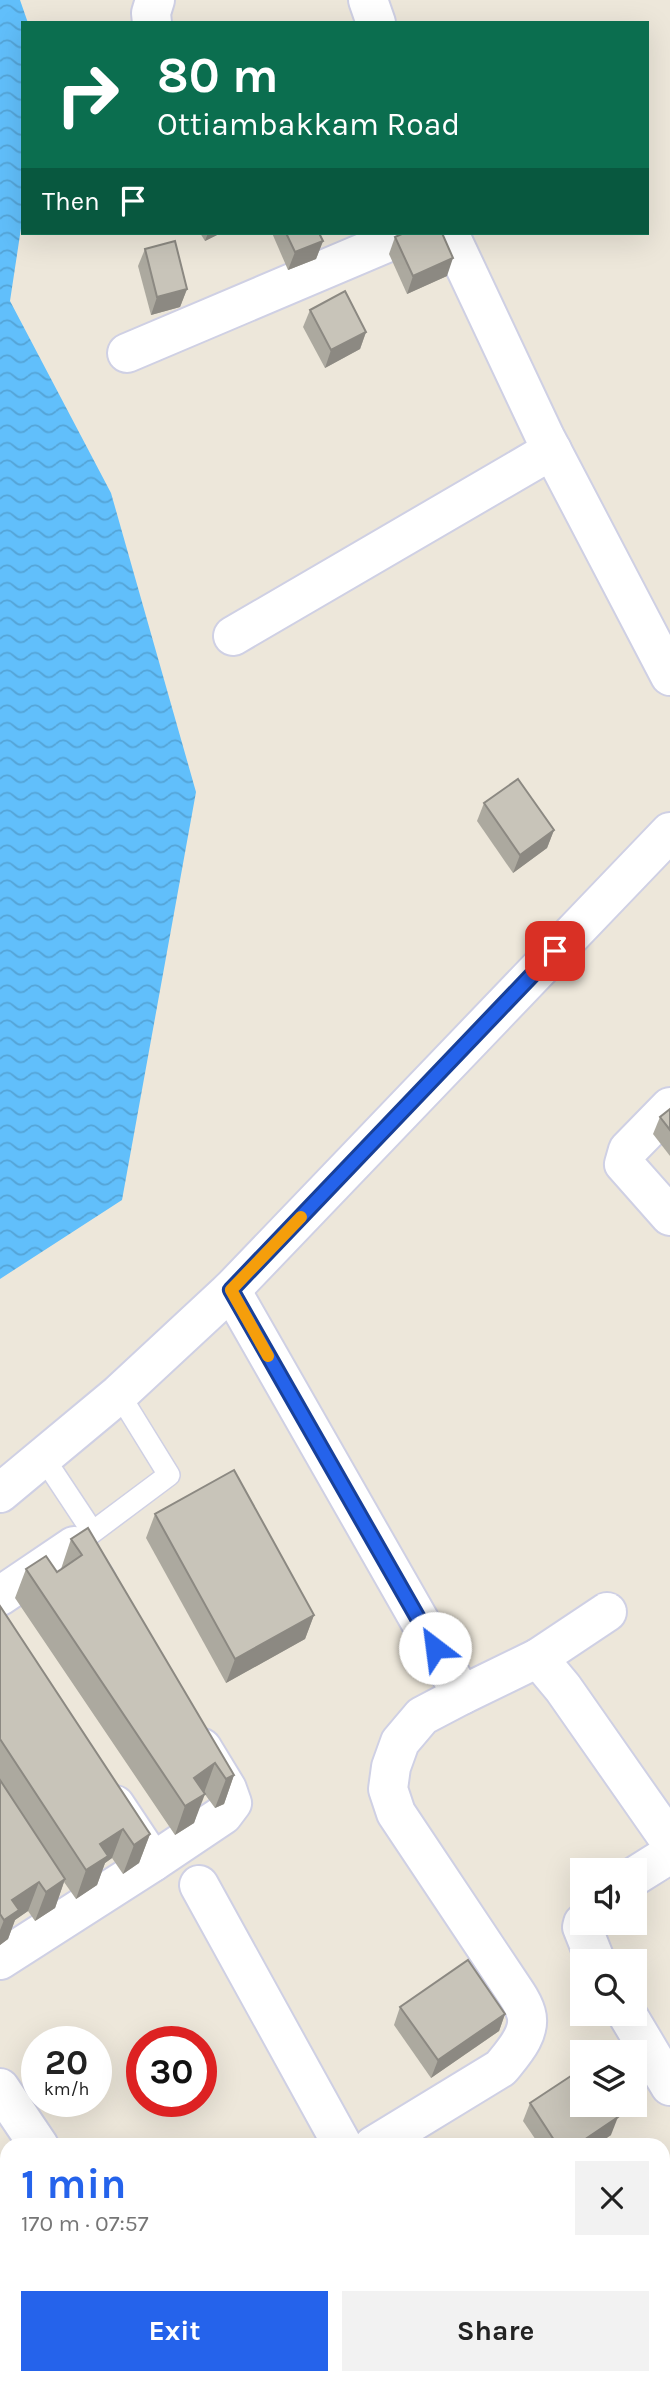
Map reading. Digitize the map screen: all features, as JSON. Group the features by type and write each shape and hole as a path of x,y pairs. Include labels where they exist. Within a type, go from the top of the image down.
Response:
{"street":[{"path":"152,21 155,0"},
{"path":"368,0 375,21"},
{"path":"127,353 405,235"},
{"path":"450,235 473,289 552,450 670,676"},
{"path":"233,636 552,450"},
{"path":"0,1493 119,1394 231,1290 670,832"},
{"path":"670,1107 628,1150 624,1164 670,1216"},
{"path":"231,1290 462,1695"},
{"path":"0,1596 83,1538 118,1615"},
{"path":"386,2138 501,2068 526,2032 527,2015 516,1993 396,1813 388,1790 391,1767 400,1742 422,1716 538,1658 607,1612"},
{"path":"538,1658 563,1688 670,1841"},
{"path":"0,1960 223,1815 232,1803 227,1789 183,1719"},
{"path":"100,1781 153,1862"},
{"path":"647,1868 670,1854"},
{"path":"48,1883 68,1915"},
{"path":"199,1885 340,2138"},
{"path":"636,2026 665,2066"},
{"path":"0,2088 34,2138"}],"lane":[{"path":"43,1457 83,1538 169,1475 119,1394"}],"water":[{"path":"0,0 20,0 27,21 21,21 21,228 10,301 111,493 196,792 122,1200 0,1279"}],"building":[{"path":"287,235 320,235 323,241 295,252"},
{"path":"443,235 453,258 413,276 395,237"},
{"path":"175,241 187,289 157,297 145,249"},
{"path":"345,291 366,332 331,350 310,310"},
{"path":"518,779 554,830 520,855 484,803"},
{"path":"670,1109 670,1130 660,1117"},
{"path":"234,1470 314,1615 235,1659 155,1514"},
{"path":"88,1528 234,1775 226,1779 215,1763 194,1778 205,1794 185,1806 26,1569 46,1556 57,1572 82,1555 71,1539"},
{"path":"0,1606 150,1834 134,1845 123,1829 100,1844 108,1856 86,1870 0,1739"},
{"path":"0,1780 65,1879 46,1892 39,1882 12,1900 19,1910 4,1920 0,1914"},
{"path":"468,1960 505,2014 438,2060 400,2007"},
{"path":"570,2077 570,2117 618,2117 587,2138 553,2138 530,2103"}],"slow traffic":[{"path":"268,1356 231,1290 301,1217"}],"route":[{"path":"435,1648 231,1290 555,951"}]}
